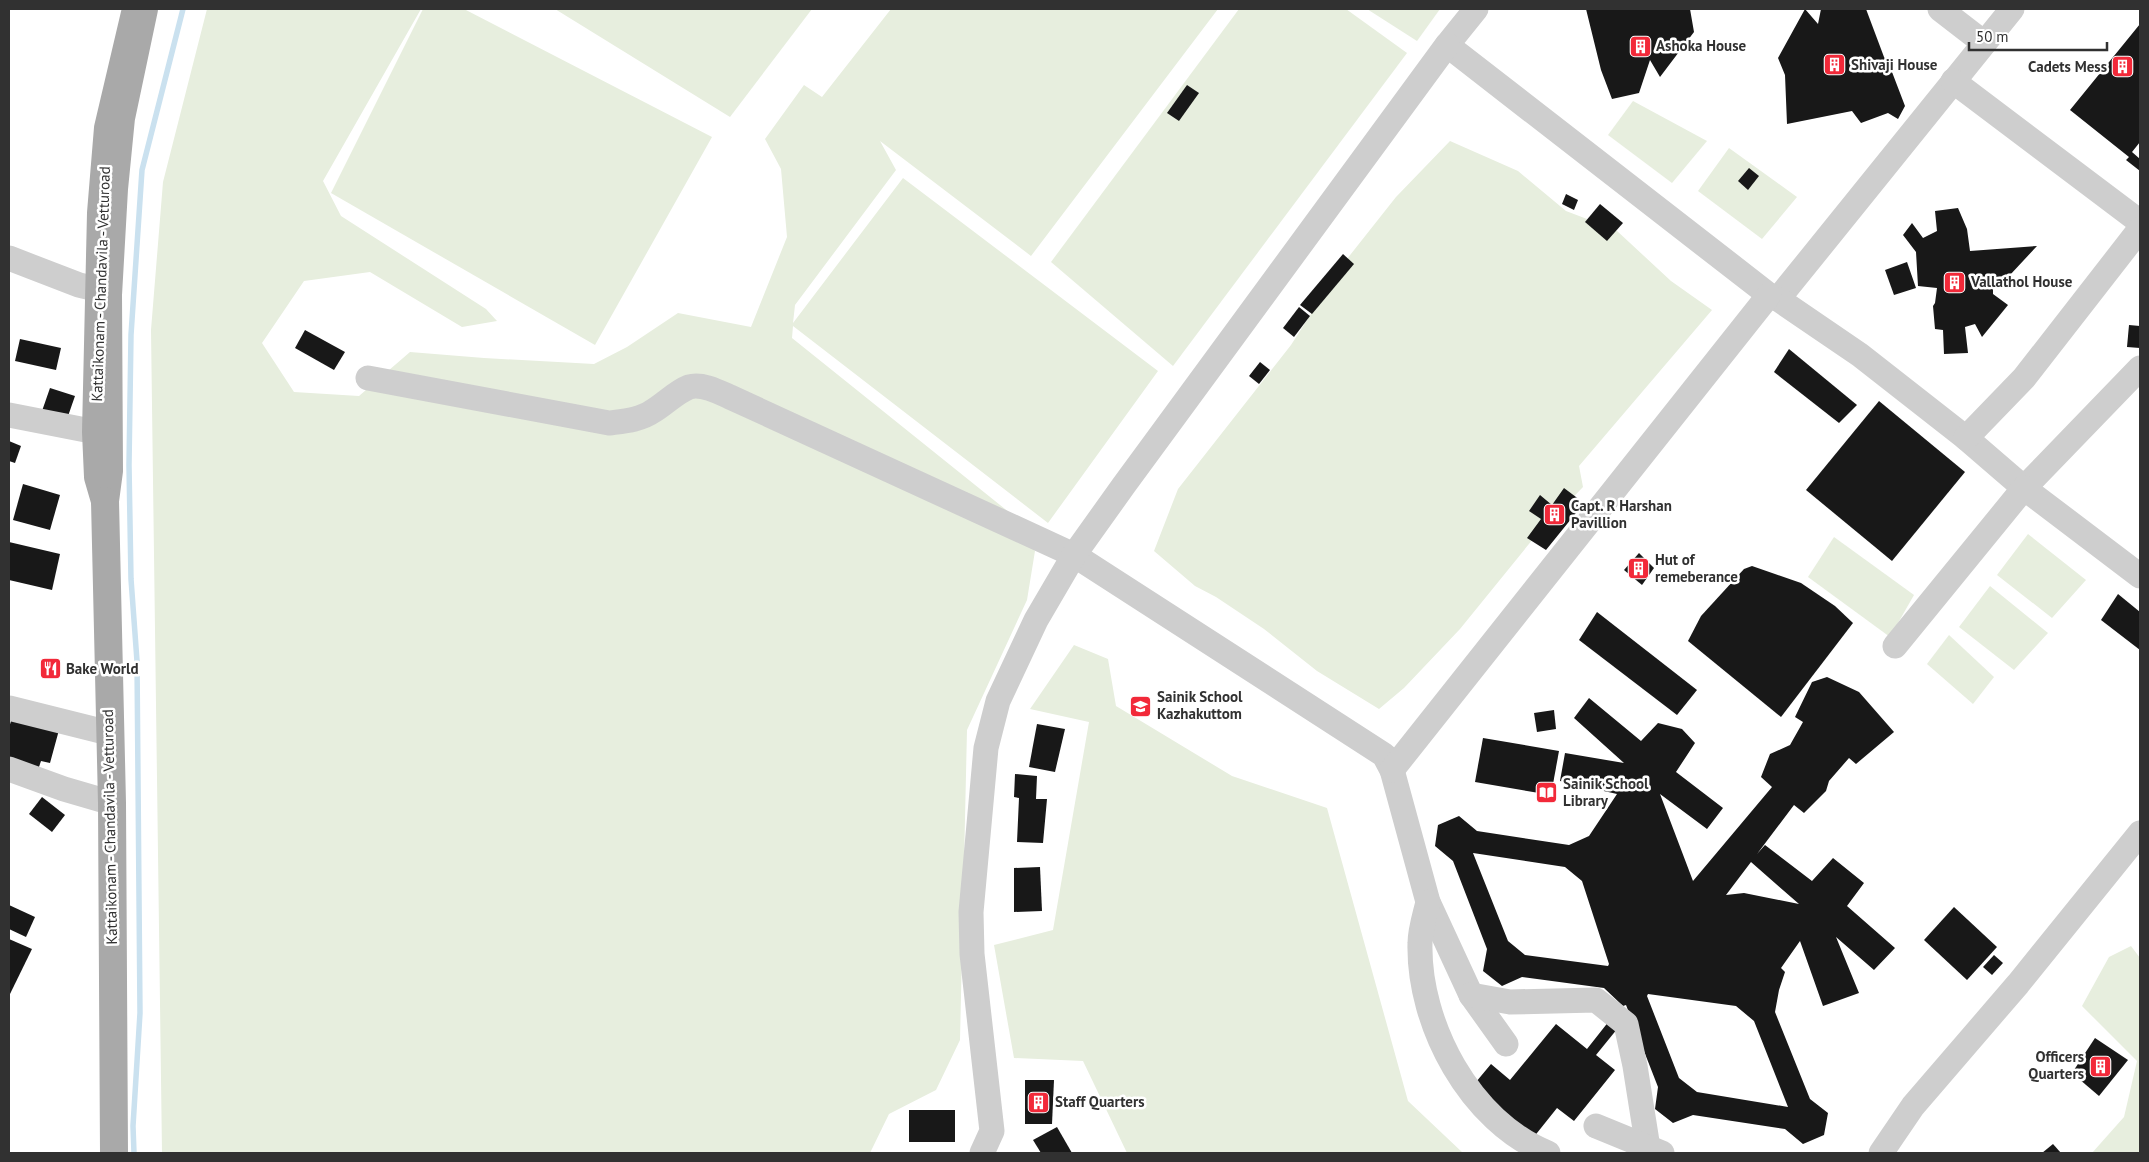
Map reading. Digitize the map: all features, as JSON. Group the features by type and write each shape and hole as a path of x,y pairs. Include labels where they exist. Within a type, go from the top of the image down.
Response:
{"main road":[{"name":"Kattaikonam - Chandavila - Vetturoad","path":"105,501 98,477 96,432 101,213 108,128 136,9"},
{"name":"Kattaikonam - Chandavila - Vetturoad","path":"114,1153 112,803 105,501 109,470 108,295 114,189 121,118 144,9"}],"street":[{"path":"982,1153 992,1131 972,954 971,912 986,748 998,700 1036,620 1074,555 1447,45 1476,9"},
{"path":"1940,9 1984,43"},
{"path":"1392,770 1773,297 2012,9"},
{"path":"1447,45 1773,297 1860,355 1966,438 2024,488 2140,576"},
{"path":"1953,81 2140,222"},
{"path":"1966,438 2024,378 2140,230"},
{"path":"9,258 79,285 100,290"},
{"path":"1895,646 2024,488 2140,368"},
{"path":"368,378 609,423 634,420 690,387 706,388 730,397 1074,555 1384,756 1392,770 1428,902 1472,995 1506,1044"},
{"path":"9,415 96,432"},
{"path":"9,708 109,733"},
{"path":"9,769 64,789 112,803"},
{"path":"1881,1153 1913,1106 2018,984 2140,833"},
{"path":"1428,902 1420,942 1422,982 1433,1021 1449,1059 1472,1094 1506,1127 1540,1150 1548,1153"},
{"path":"1472,995 1510,1002 1596,1000 1626,1024 1655,1151"},
{"path":"1596,1126 1655,1151"}],"green space":[{"path":"207,9 421,9 323,181 341,216 486,309 497,321 462,327 370,272 304,281 262,343 294,392 359,396 410,352 594,364 627,347 678,313 751,327 787,237 781,169 765,139 804,85 822,97 891,9 1218,9 1031,256 880,141 896,170 795,305 793,323 903,178 1158,371 1048,523 793,326 792,338 1010,513 1035,551 1027,600 967,730 960,1040 936,1090 889,1114 870,1153 162,1153 151,330 163,182"},
{"path":"423,9 464,9 712,137 595,345 331,193"},
{"path":"555,9 812,9 730,117"},
{"path":"1239,9 1346,9 1407,53 1173,366 1051,262"},
{"path":"1367,9 1440,9 1417,41"},
{"path":"1633,101 1707,141 1672,183 1608,135"},
{"path":"1450,141 1518,171 1566,211 1616,230 1671,281 1712,310 1579,466 1583,487 1533,539 1460,629 1404,688 1379,709 1317,671 1264,629 1216,597 1195,586 1154,551 1178,489 1291,345 1343,264 1396,197"},
{"path":"1729,148 1797,197 1762,239 1698,191"},
{"path":"2028,534 2086,580 2052,618 1997,575"},
{"path":"1834,537 1914,595 1890,637 1808,577"},
{"path":"1990,586 2048,633 2014,670 1959,627"},
{"path":"1949,635 1994,677 1973,704 1927,664"},
{"path":"1074,645 1108,659 1116,706 1232,776 1327,808 1408,1101 1463,1153 1127,1153 1083,1061 1014,1058 994,945 1053,930 1089,722 1030,709"},
{"path":"2131,946 2140,958 2140,1153 2092,1153 2124,1117 2137,1061 2082,1006 2109,957"}],"building":[{"name":"Ashoka House","path":"1586,9 1690,9 1694,32 1660,77 1650,60 1639,93 1612,99 1601,70"},
{"name":"Shivaji House","path":"1805,9 1818,24 1821,9 1866,9 1905,106 1898,119 1888,113 1861,123 1852,111 1787,124 1785,75 1778,58"},
{"name":"Cadets Mess","path":"2140,24 2140,142 2132,152 2140,159 2140,171 2126,160 2129,157 2070,110"},
{"path":"1187,85 1199,93 1179,121 1167,113"},
{"path":"1749,168 1759,176 1748,190 1738,181"},
{"path":"1566,194 1578,200 1574,210 1562,204"},
{"path":"1600,204 1623,223 1607,241 1585,222"},
{"name":"Vallathol House","path":"1958,208 1967,229 1970,251 2037,246 2010,275 1993,278 1993,294 2008,305 1982,337 1975,324 1965,327 1968,353 1944,354 1943,330 1935,329 1933,306 1937,288 1918,286 1916,252 1903,235 1912,223 1923,238 1937,231 1935,211"},
{"path":"1343,254 1354,264 1312,314 1300,305"},
{"path":"1907,262 1916,288 1894,295 1885,270"},
{"path":"1299,307 1310,316 1294,337 1283,328"},
{"path":"2129,325 2140,326 2140,348 2127,347"},
{"path":"305,330 345,352 334,370 295,348"},
{"path":"20,339 61,348 56,370 15,361"},
{"path":"1789,349 1857,405 1839,423 1774,372"},
{"path":"1260,362 1270,370 1259,384 1249,376"},
{"path":"50,388 75,396 67,419 42,411"},
{"path":"1879,401 1965,472 1892,561 1806,490"},
{"path":"9,441 21,446 15,463 9,461"},
{"path":"23,484 60,495 50,530 13,520"},
{"name":"Capt. R Harshan Pavillion","path":"1564,488 1584,503 1546,550 1527,538 1541,519 1529,511 1540,495 1552,505"},
{"path":"9,542 60,554 52,590 9,580"},
{"name":"Hut of remeberance","path":"1639,553 1654,568 1642,585 1624,570"},
{"path":"1752,566 1801,583 1835,606 1853,623 1781,717 1688,641 1701,616 1744,569"},
{"path":"2118,594 2140,612 2140,650 2101,620"},
{"path":"1597,612 1697,690 1677,715 1579,640"},
{"path":"1827,677 1859,692 1894,732 1856,764 1849,758 1829,781 1826,791 1804,813 1794,805 1757,854 1765,845 1812,881 1833,858 1864,883 1847,906 1895,948 1874,970 1836,937 1859,993 1823,1006 1800,941 1781,968 1785,972 1775,1012 1810,1099 1828,1113 1824,1135 1803,1144 1785,1129 1693,1115 1673,1123 1655,1109 1658,1087 1626,1005 1623,1006 1604,988 1522,977 1502,986 1483,971 1487,949 1453,861 1435,846 1438,825 1459,816 1477,831 1569,845 1589,836 1617,794 1560,781 1565,753 1624,763 1574,718 1589,698 1641,741 1658,723 1682,729 1695,743 1676,772 1723,808 1707,829 1660,794 1693,881 1772,787 1761,777 1770,754 1790,745 1803,722 1795,717 1812,682","holes":["1473,853 1565,867 1582,881 1609,964 1608,966 1525,955 1508,941","1751,862 1799,904 1744,893 1726,895","1648,994 1736,1006 1754,1021 1788,1107 1697,1092 1679,1078 1647,996"]},
{"path":"1554,710 1556,729 1537,732 1534,713"},
{"path":"12,717 59,730 50,763 41,761 38,770 9,762 9,728"},
{"path":"1037,724 1065,729 1055,772 1029,767"},
{"path":"1483,738 1559,751 1551,795 1475,782"},
{"path":"1015,774 1037,776 1036,799 1047,799 1043,843 1017,842 1019,798 1014,797"},
{"path":"42,797 65,815 52,832 29,814"},
{"path":"1040,867 1042,911 1014,912 1014,868"},
{"path":"9,905 35,917 26,937 9,929"},
{"path":"1954,907 1997,947 1967,980 1924,940"},
{"path":"9,939 32,949 10,994 9,993"},
{"path":"1994,955 2003,963 1992,975 1983,967"},
{"path":"1613,1016 1622,1023 1596,1055 1615,1070 1574,1121 1557,1108 1533,1138 1471,1088 1491,1064 1510,1080 1556,1024 1587,1049"},
{"name":"Officers Quarters","path":"2095,1038 2128,1060 2099,1096 2072,1073"},
{"name":"Staff Quarters","path":"1025,1080 1054,1080 1052,1124 1025,1124"},
{"path":"909,1110 955,1110 955,1142 909,1142"},
{"name":"Staff Quarters","path":"1057,1127 1072,1153 1041,1153 1033,1140"},
{"path":"2053,1144 2061,1153 2042,1153"}],"waterway":[{"path":"134,1153 133,1126 140,1013 137,661 131,579 129,465 131,335 142,170 183,9"}],"place":[{"name":"Ashoka House","path":"1640,46"},
{"name":"Shivaji House","path":"1835,65"},
{"name":"Cadets Mess","path":"2123,67"},
{"name":"Vallathol House","path":"1955,282"},
{"name":"Capt. R Harshan Pavillion","path":"1555,515"},
{"name":"Hut of remeberance","path":"1639,569"},
{"name":"Bake World","path":"50,669"},
{"name":"Sainik School Kazhakuttom","path":"1141,706"},
{"name":"Sainik School Library","path":"1547,793"},
{"name":"Officers Quarters","path":"2100,1066"},
{"name":"Staff Quarters","path":"1039,1102"}]}
